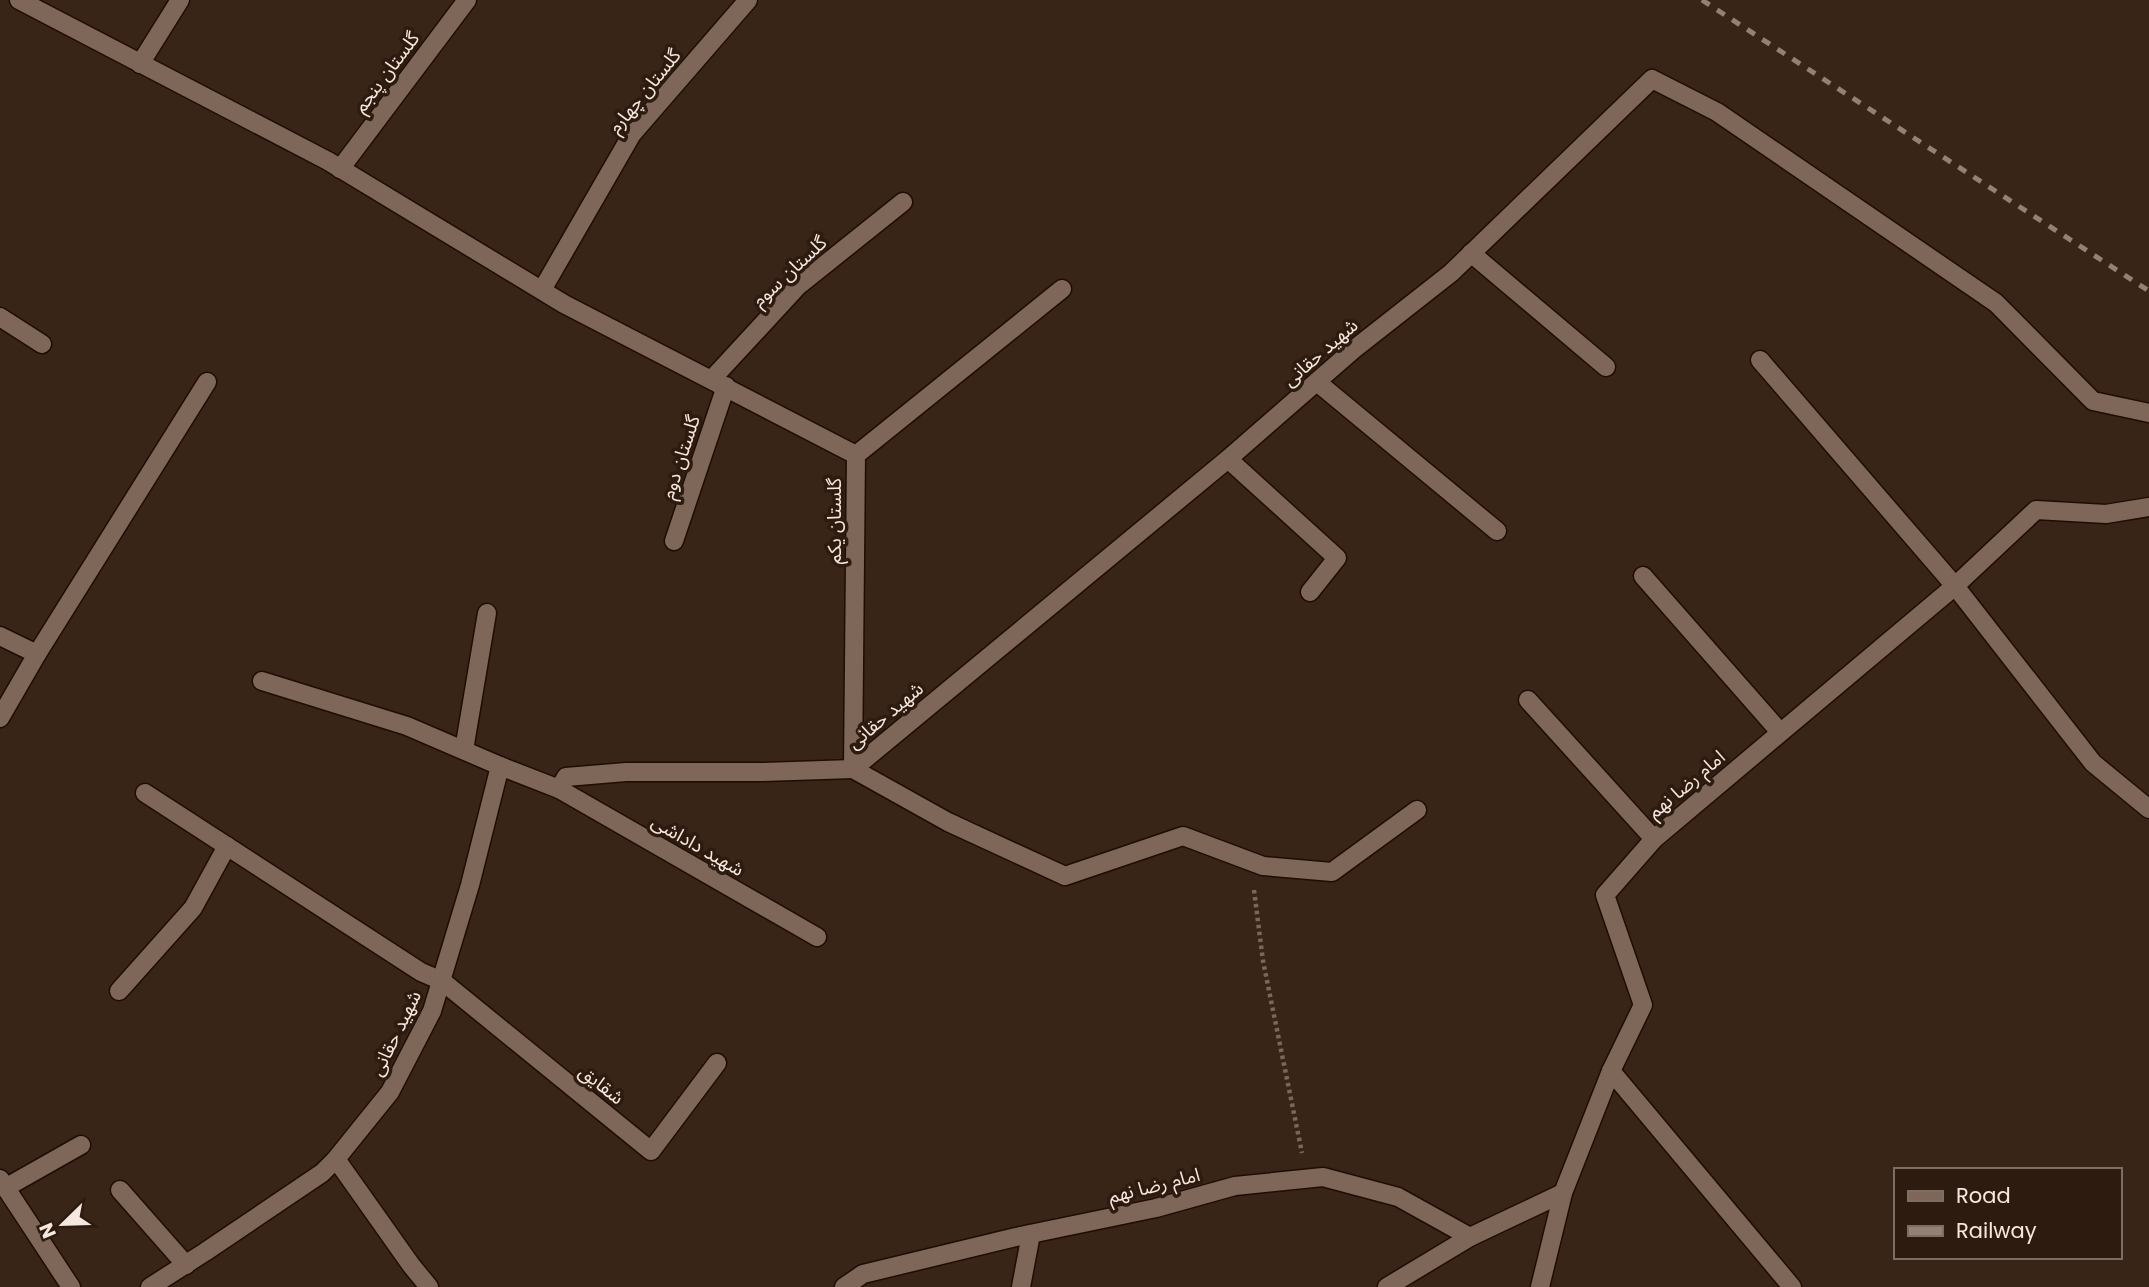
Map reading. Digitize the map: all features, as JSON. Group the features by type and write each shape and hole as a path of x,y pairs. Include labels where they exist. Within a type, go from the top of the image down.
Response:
{"street":[{"path":"19,0 340,169 564,304 856,455"},
{"path":"140,64 180,0"},
{"name":"گلستان پنجم","path":"340,169 467,0"},
{"name":"گلستان چهارم","path":"542,290 632,134 748,0"},
{"name":"شهید حقانی","path":"559,789 566,777 626,772 853,769 1228,459 1353,350 1451,274 1652,79 1717,112 1996,303 2093,401 2149,413"},
{"name":"گلستان سوم","path":"719,383 798,286 903,202"},
{"path":"1471,253 1606,367"},
{"name":"گلستان یکم","path":"853,769 856,455 1062,289"},
{"path":"0,317 42,344"},
{"path":"1760,360 1955,586 2093,763 2149,808"},
{"path":"0,718 207,382"},
{"path":"1317,382 1497,531"},
{"name":"گلستان دوم","path":"674,541 719,383"},
{"path":"1228,459 1337,558 1310,592"},
{"name":"امام رضا نهم","path":"1540,1287 1563,1193 1611,1071 1643,1004 1605,895 1654,839 1955,586 2036,510 2106,514 2149,507"},
{"path":"1643,576 1780,732"},
{"path":"464,750 487,613"},
{"path":"0,636 37,654"},
{"path":"262,681 407,726 559,789"},
{"path":"1528,700 1654,839"},
{"name":"شهید حقانی","path":"150,1287 322,1173 390,1092 432,1011 470,885 500,766"},
{"path":"853,769 948,822 1065,876 1183,836 1263,866 1332,872 1417,810"},
{"name":"شهید داداشی","path":"559,789 817,937"},
{"path":"145,793 421,972 442,981"},
{"path":"119,991 193,908 227,846"},
{"name":"شقایق","path":"442,981 651,1151 717,1063"},
{"path":"1611,1071 1792,1287"},
{"path":"71,1287 3,1183 81,1145"},
{"path":"336,1159 429,1287"},
{"name":"امام رضا نهم","path":"844,1287 863,1274 1031,1234 1156,1208 1235,1186 1307,1178 1322,1177 1398,1197 1470,1237"},
{"path":"120,1190 186,1265"},
{"path":"1387,1287 1470,1237 1563,1193"},
{"path":"1021,1287 1031,1234"}],"path":[{"path":"1250,862 1263,961 1307,1178"}],"railway":[{"path":"1702,0 2149,291"}]}
